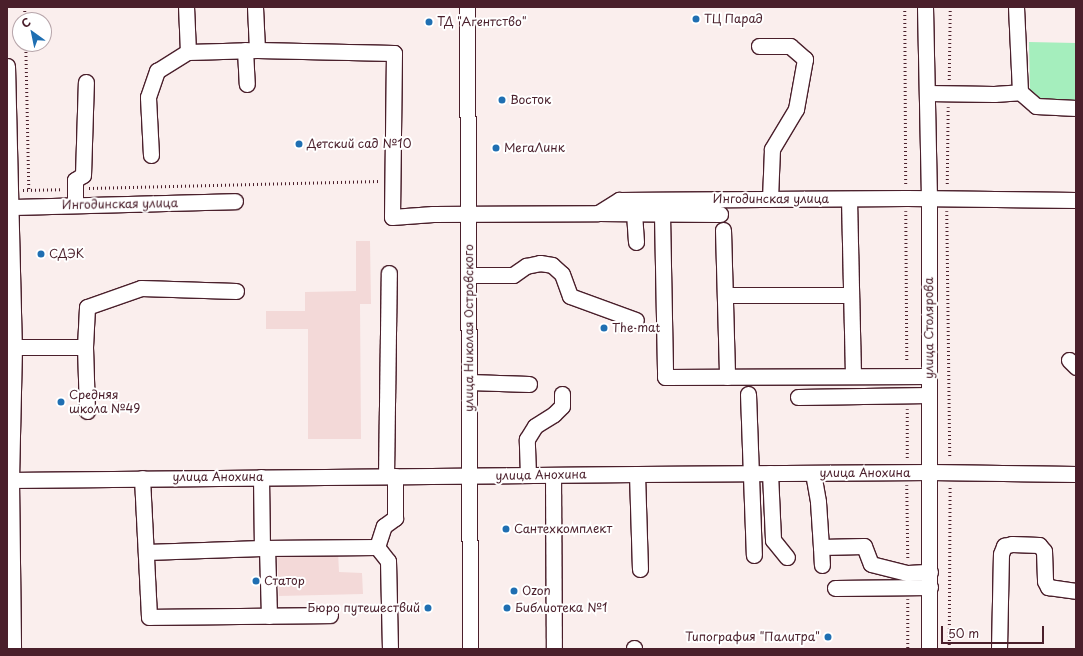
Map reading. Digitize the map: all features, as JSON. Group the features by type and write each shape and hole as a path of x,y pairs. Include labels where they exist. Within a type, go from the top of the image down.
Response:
{"street":[{"path":"186,7 188,52"},
{"path":"247,84 256,7"},
{"name":"улица Николая Островского","path":"467,7 470,649"},
{"name":"улица Столярова","path":"925,7 929,198 930,649"},
{"path":"1016,7 1020,92"},
{"path":"759,46 790,46 805,59 796,109 772,148 770,199"},
{"path":"151,155 148,97 157,71 188,52 251,50 394,53 392,217 433,214 720,214"},
{"path":"7,66 10,190 9,209 14,347 9,480 13,649"},
{"path":"75,206 75,180 83,175 86,82"},
{"path":"927,93 949,92 994,94 1020,92 1036,106 1076,108"},
{"name":"Ингодинская улица","path":"598,213 619,200 906,198 1076,200"},
{"path":"849,199 853,376"},
{"name":"Ингодинская улица","path":"9,209 235,201"},
{"path":"634,214 636,242"},
{"path":"662,214 665,377 929,376"},
{"path":"723,230 727,377"},
{"path":"469,275 513,275 526,266 540,263 552,266 562,274 570,296 636,320"},
{"path":"377,547 384,526 395,518 391,476 389,273"},
{"path":"86,411 85,347 87,307 141,288 236,291"},
{"path":"725,296 850,295"},
{"path":"14,347 85,347"},
{"path":"469,382 529,384"},
{"path":"528,475 527,439 535,426 554,414 562,406 562,394"},
{"path":"748,394 754,555"},
{"path":"798,397 929,395"},
{"name":"улица Анохина","path":"9,480 752,473 930,472 1076,474"},
{"path":"770,473 773,540 787,557"},
{"path":"813,473 818,502 822,565"},
{"path":"637,474 640,569"},
{"path":"553,475 554,649"},
{"path":"261,477 269,616"},
{"path":"142,478 148,617 330,615"},
{"path":"998,649 1001,554 1004,546 1012,544 1040,545 1044,551 1046,561 1044,581 1048,587 1076,591"},
{"path":"821,547 864,546 872,564 908,580"},
{"path":"146,552 265,548 377,547"},
{"path":"377,547 388,561 390,649"},
{"path":"835,588 908,580 930,580"}],"path":[{"path":"905,7 907,376"},
{"path":"949,649 950,473 947,199 950,7"},
{"path":"26,52 29,190"},
{"path":"10,190 392,181"},
{"path":"907,396 908,649"}],"shaded area":[{"path":"356,241 370,241 371,304 360,304 361,439 308,439 308,329 266,329 266,311 305,311 305,292 356,291"},
{"path":"277,552 338,552 339,572 362,573 363,594 279,596"}],"green space":[{"path":"1029,42 1076,43 1076,101 1038,99 1030,91"}],"place":[{"name":"ТЦ Парад","path":"696,19"},
{"name":"ТД \"Агентство\"","path":"429,22"},
{"name":"Восток","path":"502,100"},
{"name":"Детский сад №10","path":"299,144"},
{"name":"МегаЛинк","path":"496,148"},
{"name":"СДЭК","path":"41,254"},
{"name":"The mat","path":"604,328"},
{"name":"Средняя школа №49","path":"61,402"},
{"name":"Сантехкомплект","path":"506,529"},
{"name":"Статор","path":"256,581"},
{"name":"Ozon","path":"514,591"},
{"name":"Бюро путешествий","path":"428,608"},
{"name":"Библиотека №1","path":"507,608"},
{"name":"Типография \"Палитра\"","path":"828,637"}]}
